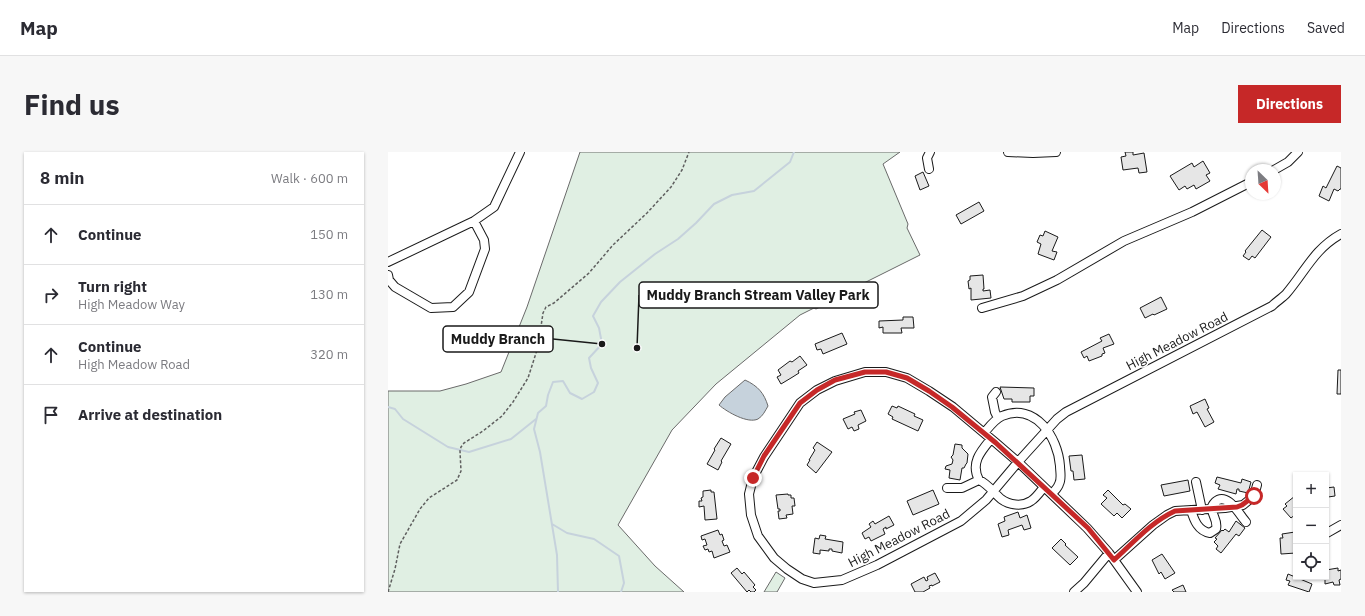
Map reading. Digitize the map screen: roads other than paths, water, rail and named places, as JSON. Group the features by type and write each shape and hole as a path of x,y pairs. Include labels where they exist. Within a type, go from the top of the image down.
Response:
{"street":[{"path":"388,262 474,221 494,207 520,152"},
{"path":"929,169 927,158 930,152"},
{"path":"1008,152 1056,152"},
{"path":"1281,166 1288,162 1298,152"},
{"path":"982,308 1023,296 1057,280 1124,241 1192,212 1245,185"},
{"path":"388,275 395,287 431,308 453,307 469,292 485,249 484,240 474,221"},
{"name":"High Meadow Road","path":"1018,462 952,407 907,378 886,372 865,372 835,380 817,390 800,403 764,456 753,478 749,494 751,515 758,536 774,558 802,579 814,583 842,580 877,565 961,521 986,500 1047,430 1066,412 1272,306 1286,294 1315,255 1330,240 1341,234"},
{"path":"996,392 992,397 995,412 998,418"},
{"path":"984,433 1002,415 1017,412 1033,417 1047,430 1056,445 1059,460 1060,484 1052,494"},
{"path":"991,439 980,452 976,461 975,469 979,480 984,482 1008,503 1022,504 1032,501 1044,487"},
{"path":"1018,462 1088,528 1109,553 1137,592"},
{"path":"947,488 962,488 979,480"},
{"path":"1196,482 1202,510"},
{"path":"1114,560 1159,520 1175,511 1202,510 1242,505 1254,496 1257,485"},
{"path":"1234,507 1246,522"},
{"path":"1191,510 1198,526 1202,530 1210,533 1216,529 1217,526 1212,509"},
{"path":"1329,532 1341,525"},
{"path":"1074,592 1084,584 1109,553"}],"waterway":[{"path":"558,592 557,555 540,452 534,429 538,413 546,406 553,382 563,381 570,393 582,399 594,392 598,383 591,368 589,358 602,344 599,328 593,316 601,302 620,282 655,254 678,239 714,204 732,195 754,191 790,162 794,152"},
{"path":"388,407 395,409 403,419 448,447 469,452 511,439 536,419"},
{"path":"552,524 567,533 594,539 619,556 624,583 621,592"}],"place":[{"name":"Muddy Branch","path":"602,344"},
{"name":"Muddy Branch Stream Valley Park","path":"637,348"}]}
